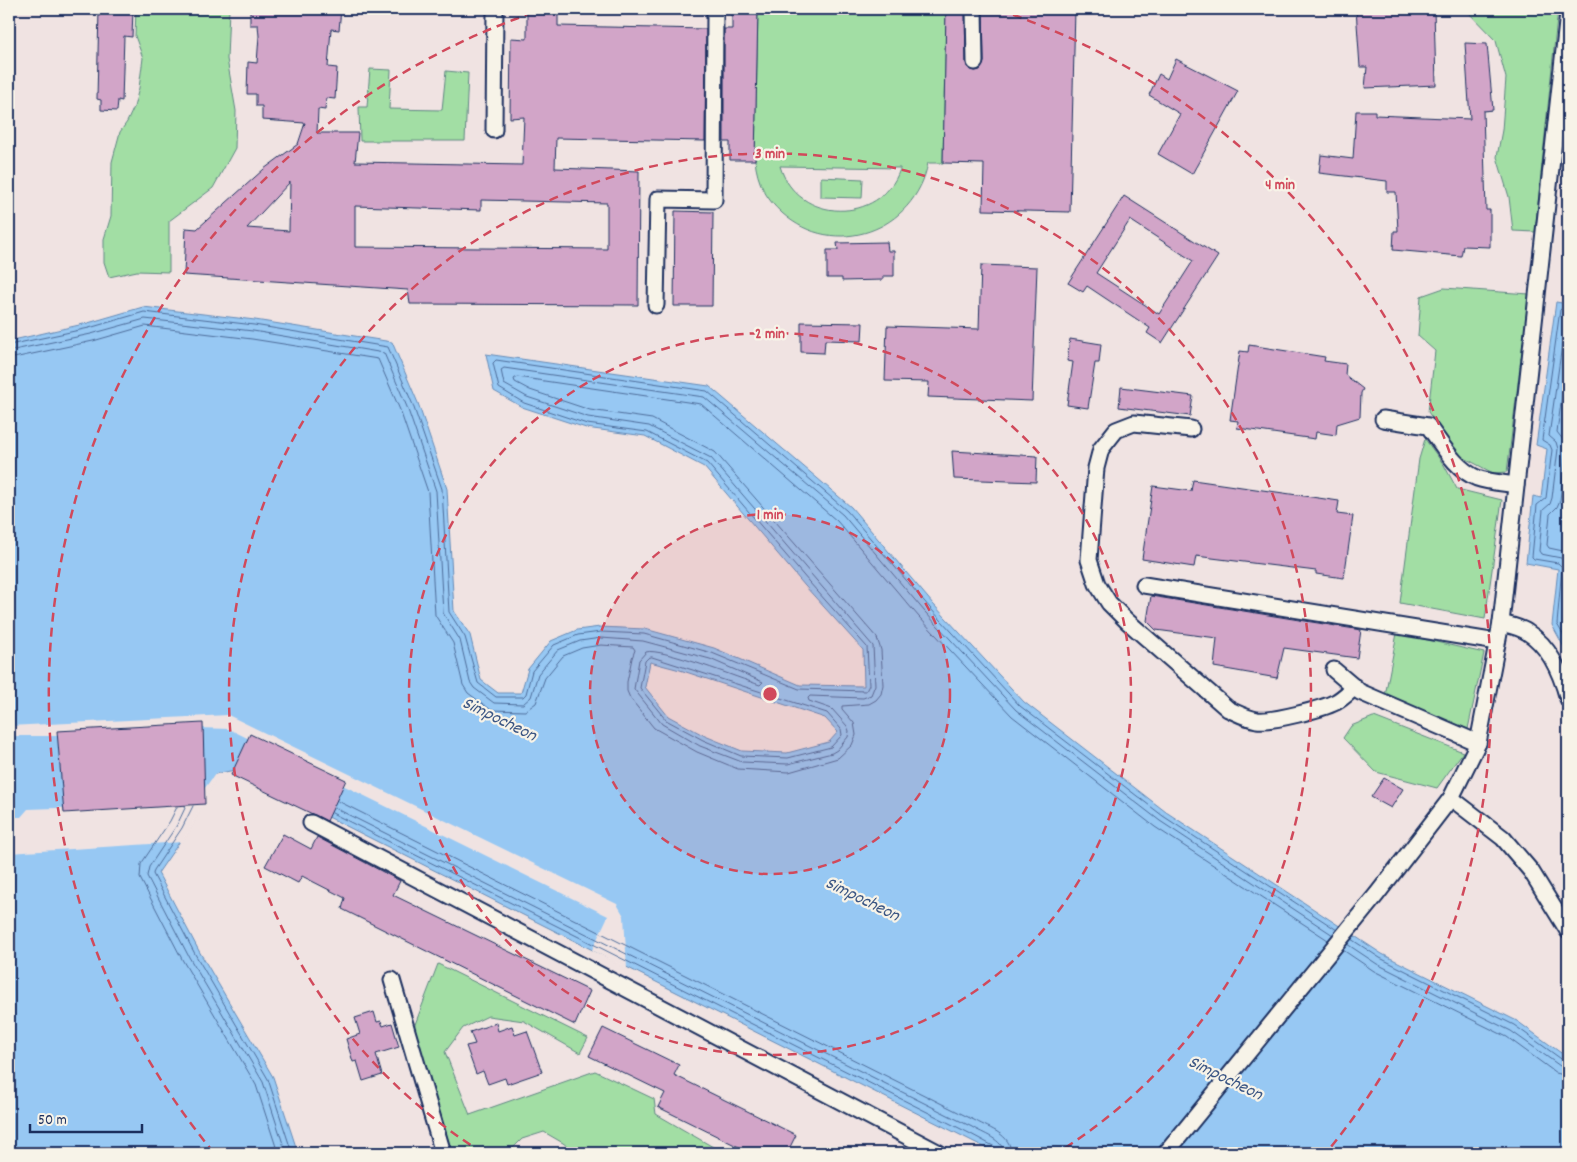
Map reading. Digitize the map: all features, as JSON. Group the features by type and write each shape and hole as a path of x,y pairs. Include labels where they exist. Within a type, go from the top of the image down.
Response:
{"street":[{"path":"494,130 495,9"},
{"path":"656,305 658,199 714,200 715,9"},
{"path":"974,9 975,62"},
{"path":"1166,1153 1377,894 1451,798 1478,743 1501,623 1568,13"},
{"path":"1383,419 1428,426 1448,455 1477,478 1516,485"},
{"path":"1191,429 1134,423 1116,430 1101,449 1096,468 1089,560 1097,584 1109,603 1127,622 1228,708 1244,717 1259,720 1279,718 1327,706 1339,700 1354,687"},
{"path":"1144,585 1497,642"},
{"path":"1501,623 1527,631 1548,650 1565,686 1568,698"},
{"path":"1334,670 1360,692 1478,743"},
{"path":"1451,798 1503,838 1531,871 1568,931"},
{"path":"311,823 939,1153"},
{"path":"392,980 443,1153"}],"green space":[{"path":"136,9 229,9 227,59 236,111 235,148 213,188 169,221 169,272 137,271 109,277 104,262 104,239 111,216 112,162 120,132 134,107 143,58 135,36"},
{"path":"758,9 946,9 943,163 928,163 920,187 907,206 890,221 870,231 848,236 825,235 803,227 782,213 771,202 760,183 755,160","holes":["780,166 900,168 890,187 876,200 858,208 839,210 820,207 803,199 789,185"]},
{"path":"1465,9 1558,9 1535,232 1513,231 1509,197 1497,157 1502,130 1506,78 1496,41"},
{"path":"370,69 391,70 389,109 442,110 446,71 468,73 465,141 360,141 359,107 367,107"},
{"path":"821,177 863,179 862,198 821,197"},
{"path":"1444,288 1529,294 1507,472 1493,473 1455,453 1428,412 1435,351 1418,336 1421,296"},
{"path":"1425,439 1444,465 1457,489 1502,500 1485,619 1400,603 1419,459"},
{"path":"1397,633 1484,653 1468,729 1385,696"},
{"path":"1373,717 1463,752 1437,788 1376,772 1343,738 1351,726"},
{"path":"438,964 588,1038 580,1053 524,1021 488,1016 463,1028 445,1052 470,1115 595,1071 654,1099 656,1114 720,1153 576,1153 544,1132 522,1139 508,1153 452,1153 414,1027"}],"water":[{"path":"1556,302 1568,304 1568,646 1565,649 1552,625 1558,569 1526,563 1533,496 1541,498 1547,449 1536,445"},
{"name":"Simpocheon","path":"143,307 255,320 392,342 418,403 447,489 454,611 470,635 481,680 498,693 521,693 528,669 551,641 577,630 600,627 645,629 714,648 800,685 864,686 863,650 805,586 704,467 645,436 586,428 522,407 494,391 486,354 709,386 851,507 933,604 1024,702 1166,812 1382,954 1517,1021 1568,1058 1568,1153 996,1153 235,770 215,774 187,831 158,873 199,951 273,1077 298,1153 9,1153 9,341 88,323","holes":["650,662 680,670 825,718 838,732 829,742 787,753 742,751 705,736 668,716 645,687"]}],"pier":[{"path":"228,715 617,904 624,916 627,969 592,950 608,916 229,729 198,728 56,736 9,736 9,726"},
{"path":"215,774 215,779 189,832 182,842 9,853 9,817 21,817 28,809 194,803"}],"building":[{"path":"99,9 133,9 132,37 124,36 122,101 118,100 117,111 101,110 101,100 97,99"},
{"path":"250,9 341,9 339,30 331,29 328,67 337,68 335,99 326,98 325,110 318,109 317,133 358,133 355,162 522,165 524,117 510,118 511,38 527,39 527,9 558,9 558,26 706,29 705,141 556,138 555,168 639,171 638,305 410,304 408,290 184,275 186,228 197,229 264,169 298,144 305,123 262,120 262,106 256,106 256,94 247,94 248,62 257,63 259,36 258,25 250,25","holes":["290,182 289,231 247,228","481,200 607,203 607,249 355,247 355,206 481,210"]},
{"path":"732,9 758,9 755,160 730,160 730,142 724,142 724,29 732,29"},
{"path":"946,9 965,9 966,63 967,67 975,71 980,70 984,62 983,9 1075,9 1070,212 983,210 984,164 943,163"},
{"path":"1356,9 1434,9 1436,85 1365,88 1367,67 1360,67"},
{"path":"1465,43 1487,44 1493,110 1483,111 1486,210 1490,210 1490,247 1463,246 1461,256 1393,250 1394,231 1398,231 1396,192 1387,192 1387,181 1319,173 1321,155 1353,159 1356,111 1375,111 1375,115 1470,119"},
{"path":"1176,59 1238,91 1192,174 1158,154 1180,114 1149,95 1159,74 1167,79"},
{"path":"1124,196 1218,256 1162,343 1147,333 1150,328 1087,286 1083,292 1068,283","holes":["1130,220 1193,261 1159,314 1096,273"]},
{"path":"675,211 713,212 712,306 674,306"},
{"path":"887,242 888,251 894,251 894,276 883,276 883,280 842,281 842,278 827,278 827,250 838,250 837,243"},
{"path":"981,265 1037,267 1032,401 928,397 929,382 885,381 887,326 979,329"},
{"path":"801,322 863,323 862,341 825,340 824,353 801,352"},
{"path":"1070,339 1101,344 1099,363 1095,363 1088,408 1067,405 1073,362 1067,361"},
{"path":"1249,345 1325,357 1324,361 1346,364 1345,375 1363,389 1361,393 1360,417 1337,424 1336,435 1316,432 1315,439 1237,428 1238,421 1230,420 1240,351 1248,352"},
{"path":"1121,387 1193,396 1190,416 1119,407"},
{"path":"952,451 1037,456 1036,482 954,479"},
{"path":"1193,480 1339,501 1337,514 1353,516 1344,578 1316,574 1316,571 1196,556 1194,567 1142,559 1153,486 1191,491"},
{"path":"1151,596 1361,630 1357,658 1284,648 1277,678 1214,667 1217,638 1156,630 1147,621"},
{"path":"203,723 205,804 64,813 57,731"},
{"path":"250,734 346,780 327,821 231,775"},
{"path":"1384,778 1403,789 1391,808 1371,797"},
{"path":"283,834 311,849 317,837 400,881 393,895 590,991 575,1025 342,909 345,898 302,876 298,883 265,866"},
{"path":"374,1012 377,1022 381,1021 383,1026 392,1023 399,1047 376,1054 382,1075 363,1081 357,1061 353,1062 346,1039 360,1034 355,1018"},
{"path":"496,1023 498,1031 512,1026 515,1035 527,1031 542,1072 507,1084 505,1078 488,1084 483,1071 476,1074 466,1046 475,1044 470,1032"},
{"path":"603,1028 679,1065 674,1075 796,1135 787,1153 751,1153 658,1107 665,1093 589,1056"}]}
